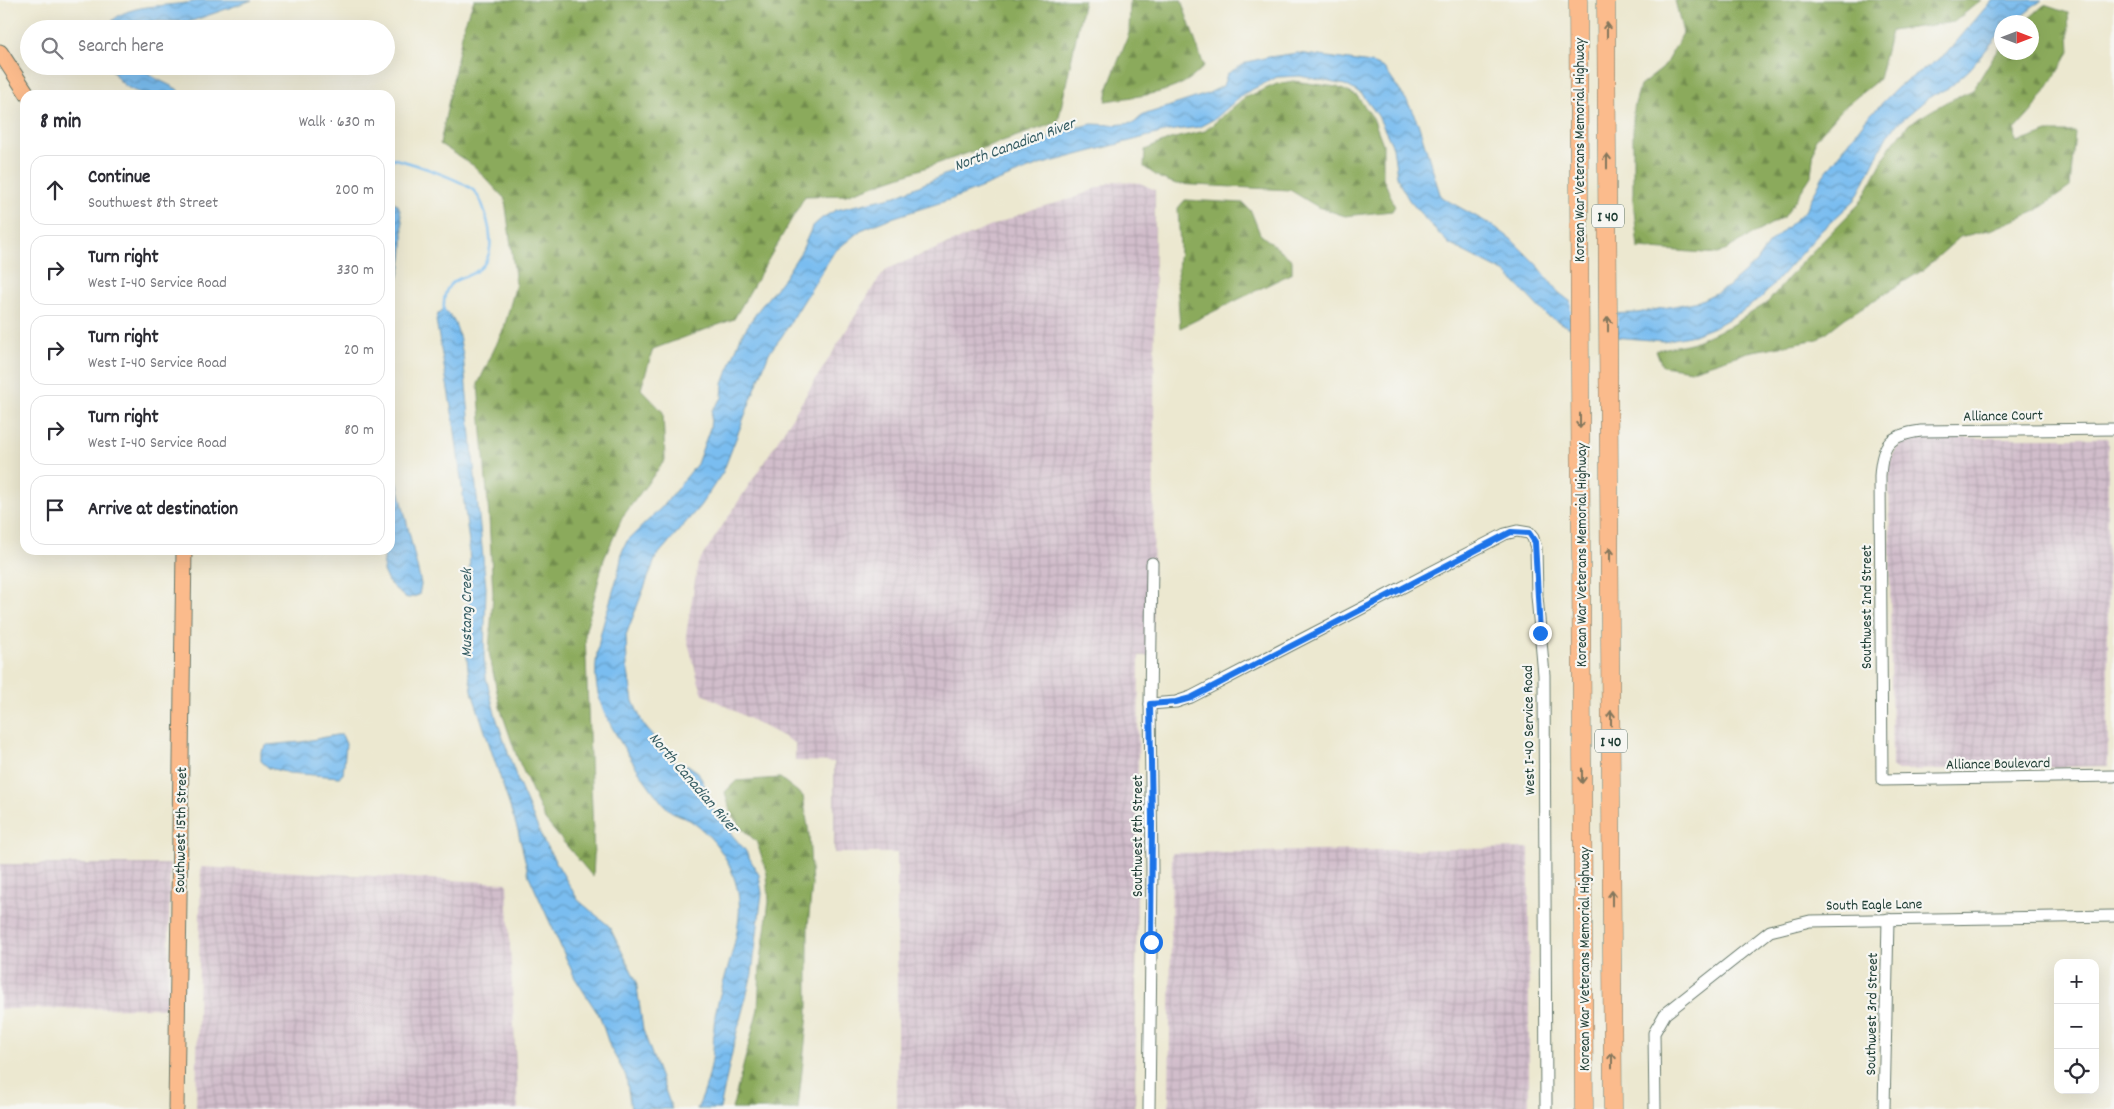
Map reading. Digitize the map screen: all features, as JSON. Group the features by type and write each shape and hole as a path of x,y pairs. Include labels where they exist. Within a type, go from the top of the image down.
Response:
{"highway":[{"name":"Korean War Veterans Memorial Highway","path":"1578,0 1584,1109"},
{"name":"Korean War Veterans Memorial Highway","path":"1606,0 1613,1109"}],"main road":[{"path":"0,52 25,90"},
{"name":"Southwest 15th Street","path":"176,1109 184,555"}],"street":[{"name":"Alliance Court","path":"1894,438 1904,433 1921,431 2114,429"},
{"name":"Southwest 2nd Street","path":"1882,780 1880,476 1882,455 1886,446 1894,438"},
{"name":"West I-40 Service Road","path":"1150,704 1176,702 1191,698 1504,534 1517,531 1529,533 1533,538 1536,548 1537,596 1544,675 1546,1109"},
{"name":"Southwest 8th Street","path":"1149,1109 1152,869 1150,704 1152,563"},
{"name":"Alliance Boulevard","path":"1882,780 2114,776"},
{"name":"South Eagle Lane","path":"1655,1109 1654,1033 1665,1014 1770,931 1810,921 2114,916"},
{"name":"Southwest 3rd Street","path":"1884,1109 1888,919"}],"shaded area":[{"path":"1114,181 1140,183 1155,190 1153,656 1139,656 1135,1109 897,1109 897,853 834,853 834,762 795,761 795,743 703,694 686,635 698,563 770,453 875,284 887,269 1033,209 1071,199"},
{"path":"1915,438 2108,438 2108,766 1896,770 1892,767 1889,466 1897,448"},
{"path":"1529,848 1529,1109 1169,1109 1172,853"},
{"path":"0,864 170,864 168,1008 0,1009"},
{"path":"201,867 507,883 518,1109 196,1109"}],"green space":[{"path":"474,0 1084,0 1058,122 846,195 805,196 734,319 653,349 641,389 663,412 665,460 623,516 604,559 585,633 594,857 593,877 545,820 517,757 500,707 489,652 493,594 478,384 504,328 516,284 505,199 474,166 440,144 464,25"},
{"path":"1130,0 1181,0 1204,66 1194,76 1172,88 1146,95 1106,101 1109,85 1129,33"},
{"path":"1675,0 1981,0 1954,22 1891,31 1879,79 1843,108 1815,140 1811,176 1785,216 1718,254 1638,248 1633,200 1633,111 1640,86 1663,68 1683,33"},
{"path":"2044,5 2068,13 2070,52 2033,110 2015,130 2016,143 2048,132 2075,132 2070,187 2036,211 1993,229 1960,237 1923,270 1845,318 1818,339 1748,352 1692,370 1662,366 1656,350 1691,343 1730,326 1767,303 1802,262 1860,203 1891,145 1909,124 1946,102 1973,90 1994,56 1994,60 2039,60 2039,15 2033,15"},
{"path":"1293,81 1337,87 1357,96 1373,118 1383,144 1383,178 1395,206 1392,211 1345,216 1318,207 1290,190 1176,184 1160,178 1144,167 1145,150 1170,139 1205,131 1244,98 1277,84"},
{"path":"1185,200 1243,203 1251,211 1260,234 1292,260 1292,273 1180,328 1177,282 1180,248 1178,208"},
{"path":"780,778 803,796 809,834 812,885 808,926 808,1014 798,1109 732,1109 758,1009 760,968 769,901 767,874 757,842 740,827 731,813 725,792 736,781"}],"water":[{"path":"201,0 252,0 195,20 113,20 123,13 134,9"},
{"name":"North Canadian River","path":"1992,0 2042,0 2023,15 1994,15 1994,40 1970,69 1950,87 1928,98 1897,124 1887,136 1855,200 1822,230 1762,297 1716,326 1694,335 1663,341 1601,336 1568,327 1546,315 1506,273 1449,244 1409,200 1397,176 1393,147 1378,116 1362,94 1345,85 1300,76 1277,77 1243,94 1216,118 1199,127 1168,131 1039,165 952,199 888,219 861,230 834,252 782,336 769,353 723,472 700,506 656,557 626,635 627,666 633,701 643,724 676,764 688,765 698,772 710,797 715,815 745,850 759,875 762,893 752,974 734,1043 720,1109 697,1109 709,1073 713,1051 716,1008 736,937 739,911 737,887 722,853 707,834 686,818 668,809 641,774 621,743 601,704 596,685 598,646 619,571 622,552 627,541 664,505 697,464 710,428 712,410 722,398 723,384 741,336 759,309 784,278 802,250 812,227 822,218 836,210 896,196 944,175 997,159 1074,128 1092,124 1134,123 1143,115 1207,94 1223,86 1227,74 1247,62 1298,53 1371,63 1384,68 1407,101 1418,123 1441,197 1495,227 1511,239 1539,267 1558,292 1575,305 1600,314 1638,313 1699,301 1728,287 1755,263 1768,244 1805,211 1823,176 1867,118 1898,87 1946,54"},
{"path":"151,75 178,90 134,90 123,84 116,76"},
{"path":"395,203 398,205 403,226 403,252 395,288"},
{"path":"443,310 452,317 455,323 463,355 486,588 484,657 486,677 495,714 518,782 543,840 578,900 609,926 636,980 643,1030 672,1109 631,1109 626,1076 610,1047 600,1017 575,978 529,876 518,831 473,695 466,645 470,574 469,542 454,424 436,320 438,314"},
{"path":"395,475 421,584 419,595 409,598 404,597 388,582 383,571 385,555 395,555"},
{"path":"342,735 346,744 343,774 339,777 289,773 269,768 261,761 261,751 267,745 301,742"}],"pier":[{"path":"1571,300 1589,310 1617,311 1617,340 1571,330"}],"waterway":[{"name":"Mustang Creek","path":"395,159 448,177 469,187 475,192 484,209 490,237 488,255 484,264 478,270 458,279 447,289 444,298 444,312"}],"route":[{"path":"1151,942 1152,820 1150,704 1176,702 1191,698 1511,532 1523,531 1529,533 1535,542 1540,633"}]}
